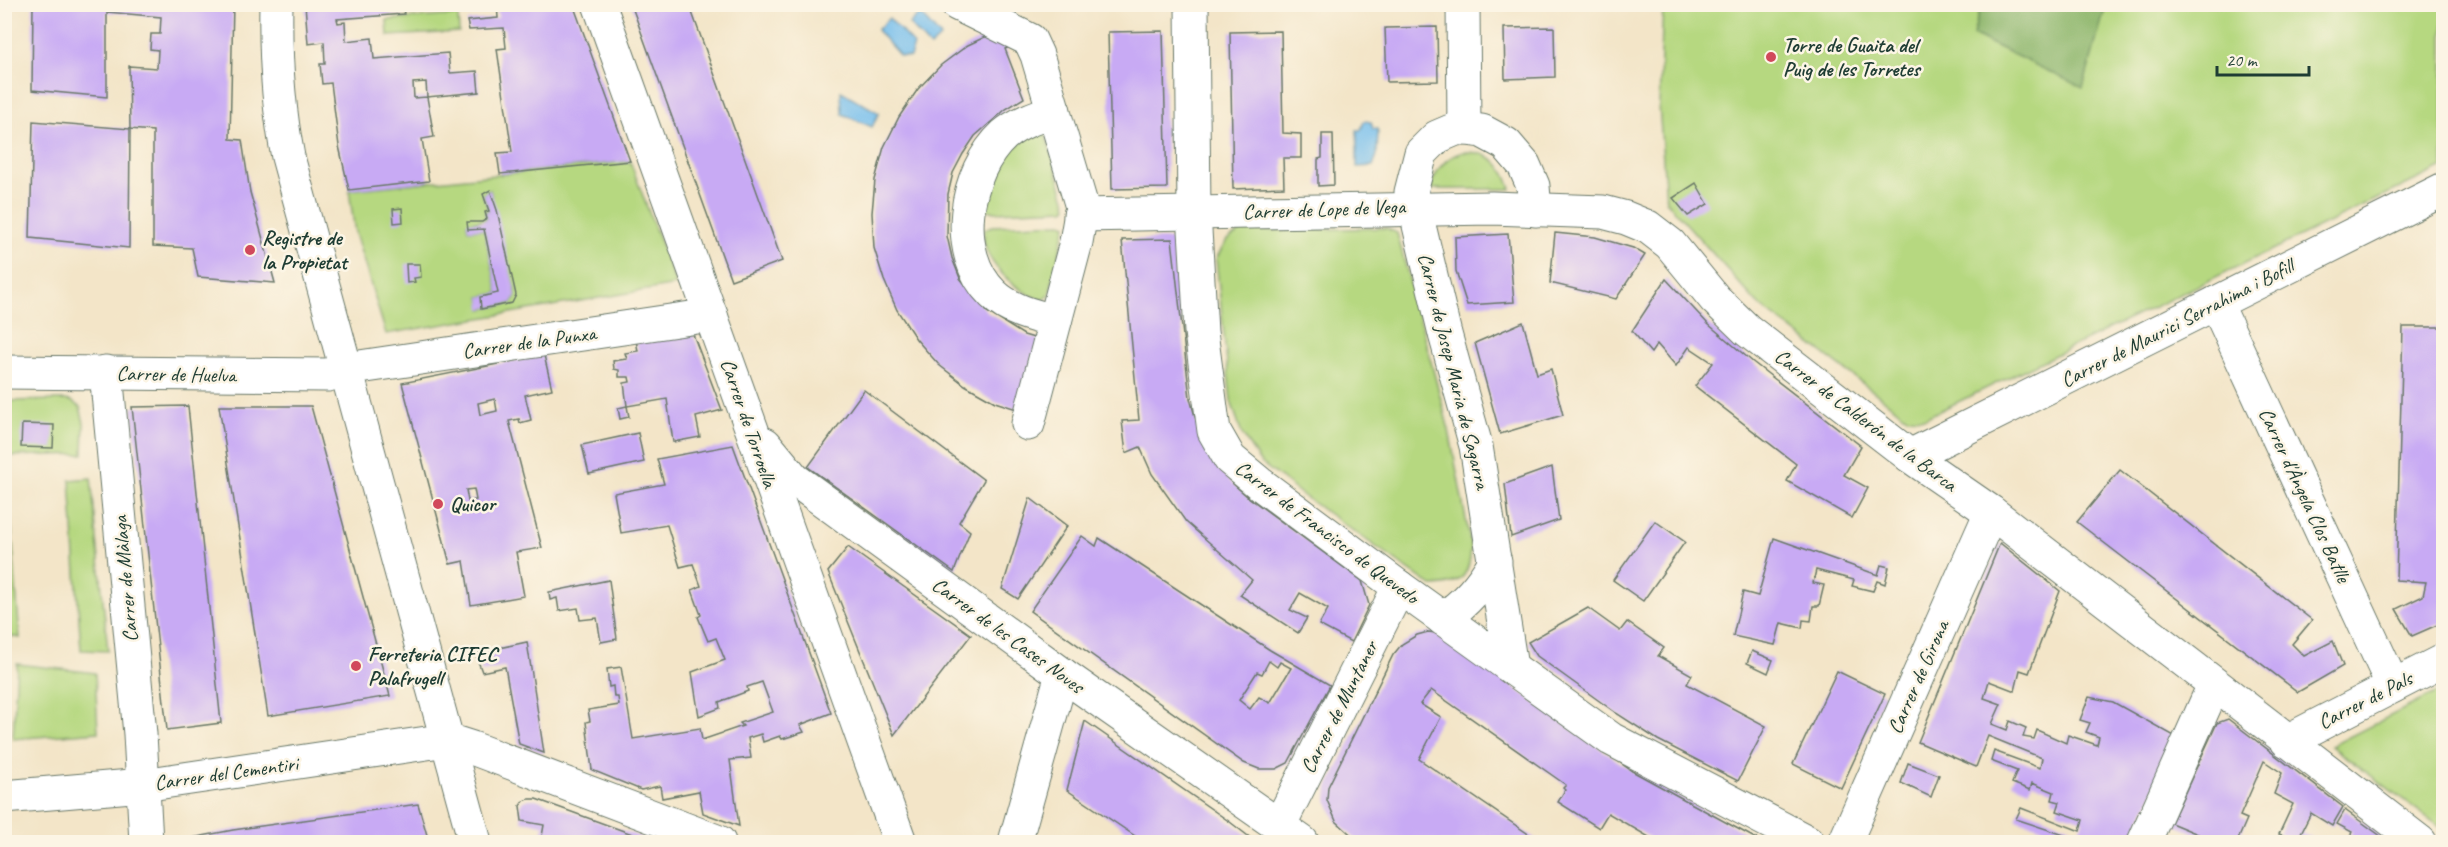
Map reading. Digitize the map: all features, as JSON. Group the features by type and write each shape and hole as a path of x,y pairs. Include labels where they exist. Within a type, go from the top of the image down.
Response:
{"street":[{"path":"276,4 276,54 282,124 288,157 475,843"},
{"name":"Carrer de Torroella","path":"599,4 900,843"},
{"path":"957,4 1030,40 1037,55 1082,207 1076,242 1028,424"},
{"name":"Carrer de Francisco de Quevedo","path":"1192,4 1194,213 1201,332 1214,431 1230,459 1258,483 1399,587 1611,739 1808,843"},
{"path":"1463,4 1464,129 1482,131 1506,144 1524,165 1529,176 1533,186 1535,210"},
{"path":"1054,111 1027,121 1005,135 982,160 974,180 967,228 970,253 978,275 993,294 1013,308 1055,321"},
{"name":"Carrer de Lope de Vega","path":"1080,215 1414,209 1411,192 1414,173 1421,153 1437,137 1458,128 1464,129"},
{"name":"Carrer de Maurici Serrahima i Bofill","path":"1910,456 2444,189"},
{"name":"Carrer de Calderón de la Barca","path":"1414,209 1603,212 1626,218 1648,228 1670,244 1715,299 1747,330 1910,456 1991,512 2287,741 2405,837"},
{"name":"Carrer de Josep Maria de Sagarra","path":"1414,209 1476,446 1495,561"},
{"name":"Carrer d'Àngela Clos Batlle","path":"2216,303 2393,686"},
{"name":"Carrer de la Punxa","path":"346,369 711,315"},
{"name":"Carrer de Huelva","path":"4,372 307,377 328,375 346,369"},
{"name":"Carrer de Màlaga","path":"106,372 140,734 146,843"},
{"name":"Carrer de les Cases Noves","path":"742,401 768,448 794,479 1062,674 1290,834"},
{"name":"Carrer de Girona","path":"1845,843 1991,512"},
{"path":"1443,619 1473,595 1495,561"},
{"path":"1495,561 1511,667"},
{"name":"Carrer de Muntaner","path":"1290,834 1399,587"},
{"name":"Carrer de Pals","path":"2287,741 2444,660"},
{"path":"1015,843 1062,674"},
{"path":"2144,843 2214,685"},
{"path":"447,740 719,843"},
{"name":"Carrer del Cementiri","path":"4,796 143,786 447,740"}],"green space":[{"path":"1663,5 1981,5 1973,35 2083,87 2106,5 2443,5 2443,167 1925,418 1907,417 1757,303 1666,201 1659,105"},
{"path":"1981,5 2106,5 2083,88 1973,35"},
{"path":"458,15 459,32 388,36 387,20"},
{"path":"1039,132 1045,133 1067,206 1065,209 995,212 985,209 987,185 995,169 1023,140"},
{"path":"1463,152 1481,154 1494,160 1504,172 1511,189 1430,189 1441,166 1450,158"},
{"path":"630,161 676,285 386,334 355,233 349,190","holes":["490,190 516,295 512,303 482,309 480,297 498,293 484,229 468,230 467,223 487,219 485,212 489,211 483,194"]},
{"path":"1062,223 1066,225 1049,296 1043,300 1033,297 1012,283 993,262 987,251 984,240 985,229 992,226"},
{"path":"1386,228 1397,233 1449,430 1471,546 1466,572 1451,584 1432,586 1305,497 1260,462 1242,434 1231,401 1216,259 1227,240 1241,231"},
{"path":"65,400 80,407 84,423 83,454 5,456 4,401"},
{"path":"91,478 108,651 81,650 70,480"},
{"path":"5,485 8,485 20,638 5,635"},
{"path":"17,664 95,673 98,732 13,739"},
{"path":"2443,689 2443,829 2331,746"}],"water":[{"path":"920,14 941,37 930,47 909,24"},
{"path":"889,18 914,45 910,57 900,56 877,30"},
{"path":"841,91 879,113 872,127 842,114"},
{"path":"1364,121 1371,122 1373,129 1378,129 1377,155 1373,166 1357,167 1357,130 1361,130"}],"building":[{"path":"33,4 233,4 230,139 242,140 250,192 275,283 198,277 192,248 153,246 153,131 130,129 129,66 157,68 158,50 150,49 151,34 160,34 161,17 107,12 107,97 32,90"},
{"path":"305,4 403,4 404,14 337,19 338,23 345,22 346,41 372,38 374,59 448,53 450,73 477,71 479,92 427,97 434,137 422,139 429,181 349,190 339,146 331,83 322,84 320,64 325,64 324,42 308,44","holes":["426,82 427,97 414,98 413,83"]},
{"path":"497,4 573,4 630,161 500,174 497,153 512,152 497,49 506,48 504,28 469,30 467,21 498,18"},
{"path":"631,4 689,4 782,261 731,280"},
{"path":"1437,27 1438,81 1387,82 1385,28"},
{"path":"1554,27 1555,77 1505,79 1504,28"},
{"path":"986,30 1017,44 1005,49 1024,98 1006,109 975,136 963,154 953,173 948,194 947,236 960,278 987,312 1024,335 1044,341 1026,412 995,402 965,385 939,365 916,339 897,310 874,248 872,213 875,180 884,147 899,117 918,89 941,65 968,45 985,37"},
{"path":"1163,31 1167,188 1112,189 1108,32"},
{"path":"1281,31 1283,133 1301,134 1301,158 1283,158 1284,187 1233,189 1230,32"},
{"path":"33,121 130,129 129,248 30,238"},
{"path":"1322,134 1333,134 1334,185 1318,186 1318,159 1322,158"},
{"path":"1696,183 1708,204 1688,216 1673,198"},
{"path":"490,190 497,210 516,295 512,303 481,309 480,297 498,293 484,229 468,230 467,222 482,222 487,219 485,212 489,211 483,194"},
{"path":"402,208 403,222 394,223 393,209"},
{"path":"1555,233 1595,237 1633,248 1645,255 1616,299 1550,283"},
{"path":"1508,234 1514,302 1467,305 1456,271 1455,237"},
{"path":"1172,239 1190,398 1197,424 1217,467 1232,483 1362,581 1369,605 1351,642 1319,625 1328,609 1300,593 1290,610 1307,618 1298,633 1240,595 1252,580 1186,522 1152,474 1140,447 1126,453 1122,421 1139,420 1122,240"},
{"path":"406,264 420,264 421,277 414,278 415,282 407,283"},
{"path":"1666,279 1708,324 1754,363 1861,446 1844,475 1868,488 1852,518 1787,481 1796,464 1695,386 1713,363 1689,347 1676,366 1657,344 1651,353 1632,331"},
{"path":"1523,322 1537,374 1551,369 1563,415 1500,434 1475,343"},
{"path":"2403,327 2444,327 2444,622 2412,636 2396,609 2423,596 2426,582 2396,580"},
{"path":"691,329 722,410 696,417 700,437 673,442 667,399 627,406 624,383 630,382 629,377 619,377 619,370 614,369 613,361 627,359 625,353 638,351 636,340"},
{"path":"544,355 552,389 525,395 531,420 520,423 519,419 509,421 542,548 516,552 524,596 471,605 464,561 450,564 402,383","holes":["495,399 497,411 480,415 478,403","474,489 476,500 468,501 466,490"]},
{"path":"864,390 984,480 959,522 970,531 954,572 808,467"},
{"path":"188,406 221,723 167,730 132,407"},
{"path":"219,406 311,406 390,696 268,716"},
{"path":"627,406 629,417 620,419 618,408"},
{"path":"22,424 54,425 53,448 21,447"},
{"path":"638,433 644,462 589,474 582,445"},
{"path":"733,445 831,713 800,725 804,732 782,739 780,736 763,742 761,734 748,738 751,758 730,760 739,826 703,813 699,791 662,798 660,786 641,790 592,770 586,722 590,721 588,710 619,705 618,697 614,697 613,686 609,687 607,669 621,667 633,739 700,728 702,740 743,726 740,723 773,712 762,682 747,687 748,691 719,702 720,708 699,716 692,672 725,660 716,638 708,641 698,617 701,615 692,590 701,586 693,564 680,567 667,525 621,533 614,493 664,484 657,459"},
{"path":"1552,467 1559,520 1511,537 1505,484"},
{"path":"2120,470 2312,620 2292,644 2304,656 2333,641 2343,666 2298,692 2077,522"},
{"path":"1030,498 1067,526 1018,599 1002,589"},
{"path":"1655,521 1685,542 1643,601 1613,580"},
{"path":"1082,536 1096,546 1099,538 1270,650 1330,685 1288,763 1276,769 1259,769 1244,763 1030,611","holes":["1269,661 1277,667 1280,662 1291,668 1270,703 1259,697 1250,709 1239,700 1257,672 1262,674"]},
{"path":"1774,538 1878,575 1881,565 1889,567 1885,584 1877,581 1873,591 1852,586 1854,580 1816,570 1813,583 1824,585 1819,606 1813,606 1811,621 1803,620 1802,628 1781,623 1775,645 1733,636 1743,592 1758,596"},
{"path":"2000,543 2060,591 2029,673 2020,670 2015,691 1989,681 1984,698 2001,704 1992,724 2007,730 2010,721 2026,728 2023,737 2034,739 2037,730 2066,743 2068,735 2097,745 2099,737 2086,732 2090,723 2080,720 2089,697 2113,702 2178,738 2130,842 2068,842 2070,837 2016,819 2021,808 2080,831 2083,820 2057,811 2060,802 2052,800 2054,792 2032,783 2030,790 2012,783 2017,771 1991,761 1994,751 2040,768 2042,758 1988,736 1976,767 1918,742"},
{"path":"848,547 971,635 894,735 828,572"},
{"path":"609,580 617,639 601,642 597,618 580,620 578,608 559,611 557,598 550,600 549,592"},
{"path":"1588,608 1620,631 1627,622 1664,648 1658,656 1692,675 1687,684 1766,726 1738,781 1658,740 1537,656 1528,642"},
{"path":"1428,632 1436,633 1632,771 1762,842 1646,842 1649,837 1608,813 1599,828 1558,802 1566,785 1431,690 1420,704 1441,717 1419,759 1540,842 1359,842 1336,821 1327,800 1328,787 1393,655 1402,644 1417,635"},
{"path":"527,642 544,753 519,744 505,667 482,672 475,653"},
{"path":"1752,651 1773,660 1768,673 1747,663"},
{"path":"1837,671 1885,694 1841,788 1793,764"},
{"path":"2228,719 2343,807 2332,826 2311,813 2301,833 2321,842 2301,842 2279,834 2293,804 2274,794 2282,773 2264,761 2240,816 2247,819 2237,842 2217,842 2171,823 2217,723"},
{"path":"1085,721 1252,839 1249,842 1144,842 1067,790"},
{"path":"1908,763 1939,775 1931,797 1901,783"},
{"path":"536,799 654,842 541,842 544,825 522,821 520,806 523,801"},
{"path":"418,804 429,842 181,842 181,840 233,830"},
{"path":"2345,810 2389,842 2347,842 2352,832 2337,824"}],"place":[{"name":"Torre de Guaita del Puig de les Torretes","path":"1771,57"},
{"name":"Registre de la Propietat","path":"250,250"},
{"name":"Quicor","path":"438,504"},
{"name":"Ferreteria CIFEC Palafrugell","path":"356,666"}]}
